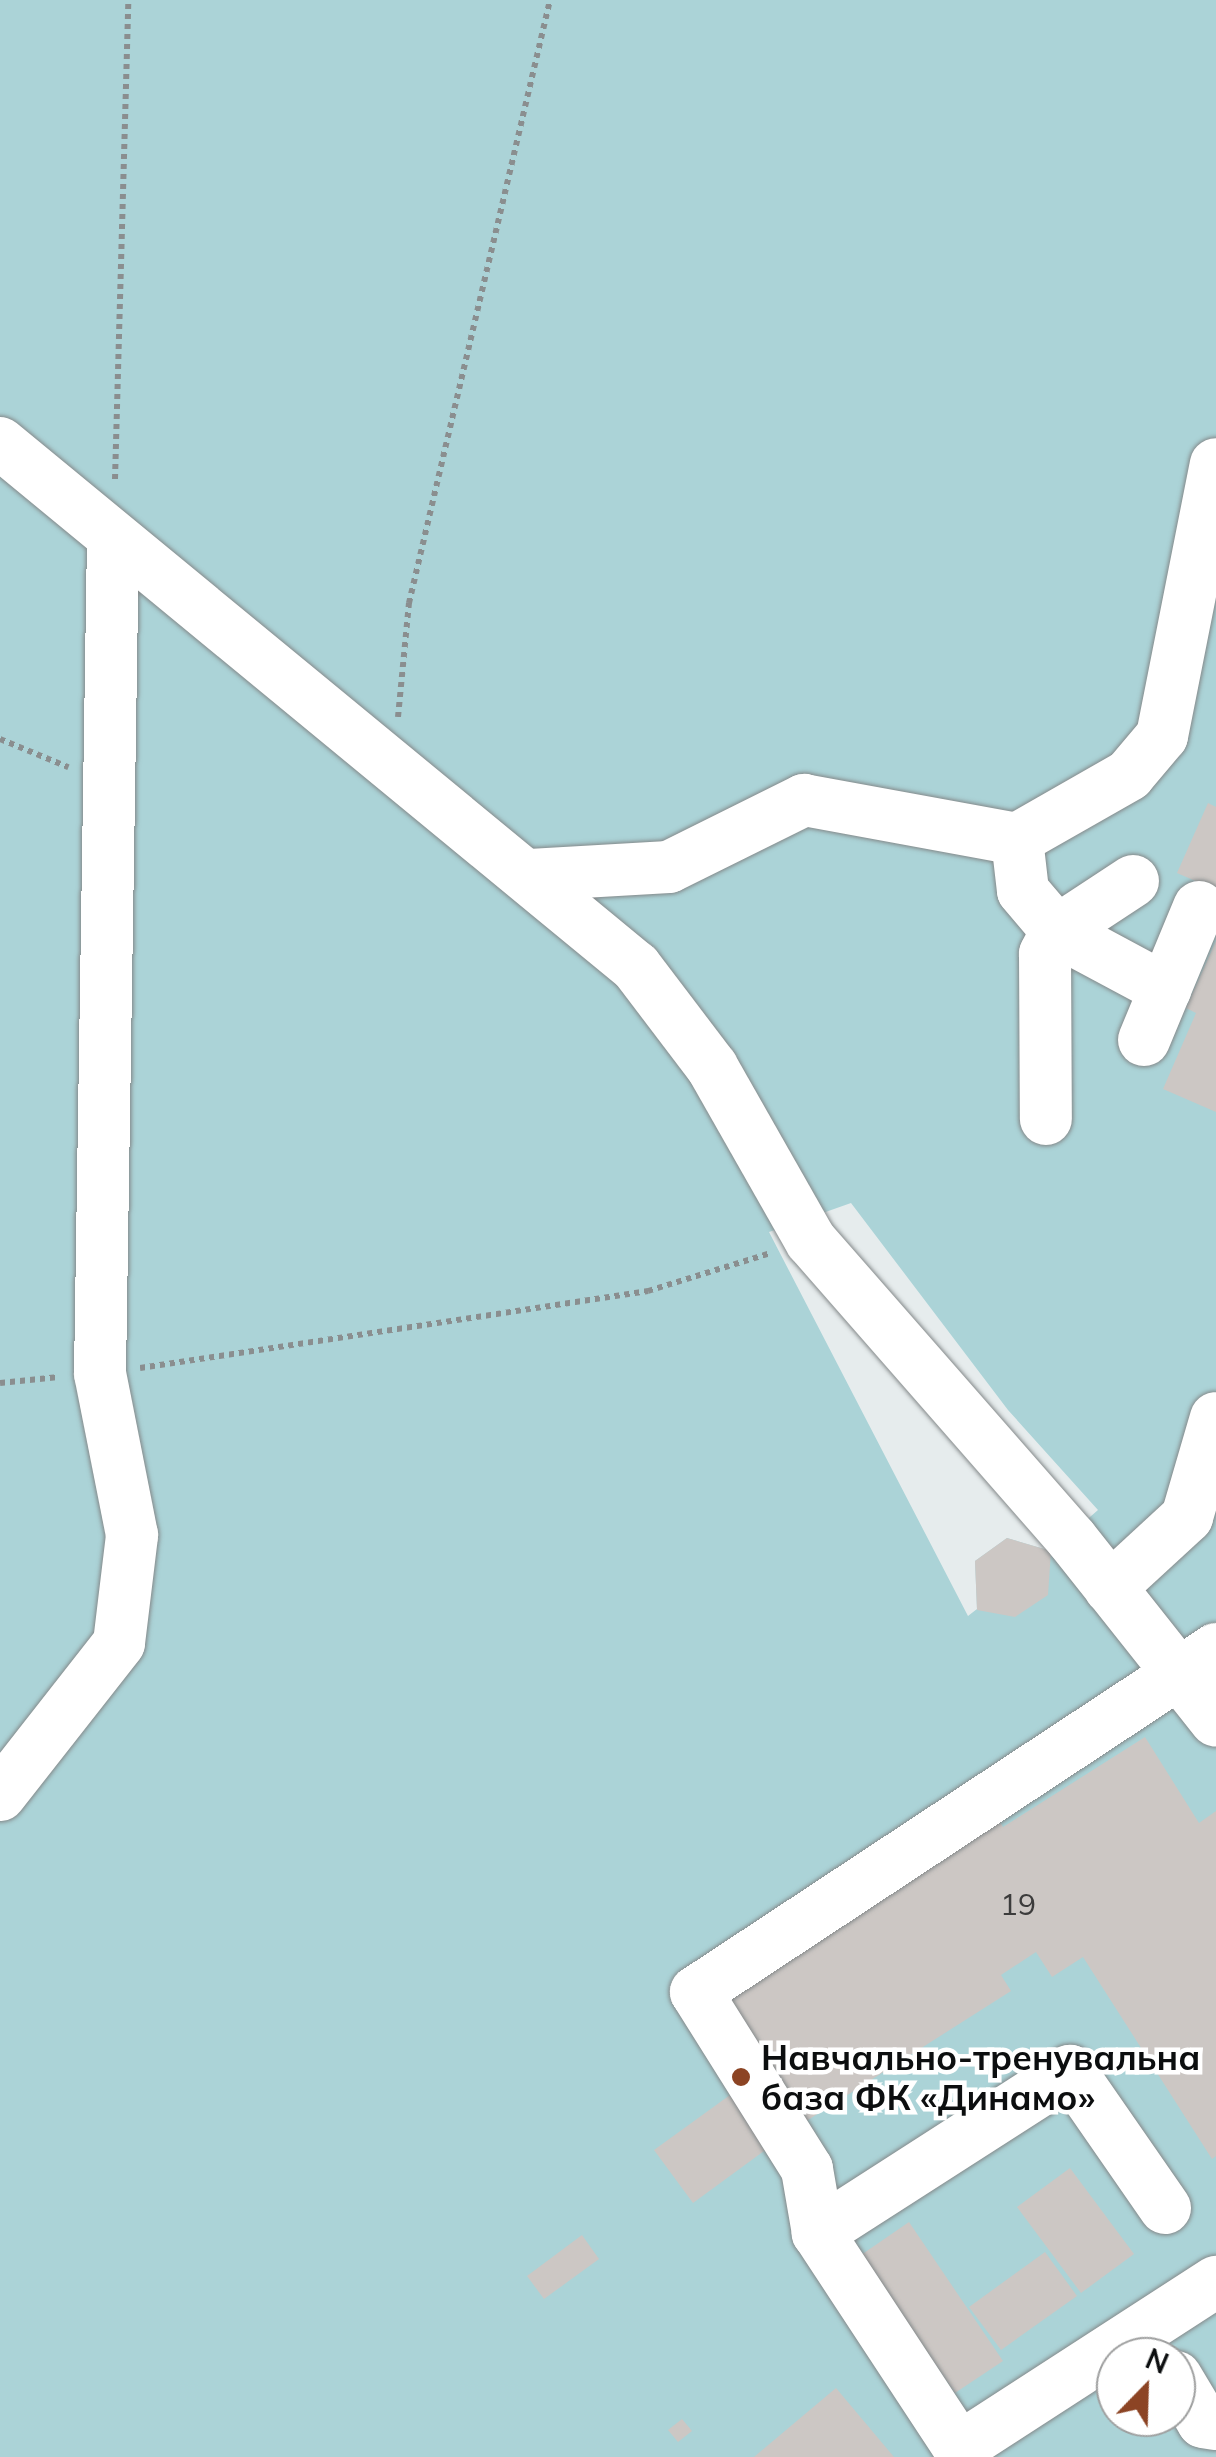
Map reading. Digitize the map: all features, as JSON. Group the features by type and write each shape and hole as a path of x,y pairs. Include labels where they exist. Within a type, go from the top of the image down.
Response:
{"lane":[{"path":"0,443 530,875 636,967 712,1067 811,1241 1110,1588 1198,1662 1216,1721"},
{"path":"530,875 669,868 804,800 1017,840 1128,775 1162,736 1214,482"},
{"path":"0,1794 118,1642 132,1536 100,1374 113,538"},
{"path":"1017,840 1023,891 1057,931 1165,990"},
{"path":"1046,1119 1045,954 1057,931 1133,881"},
{"path":"1144,1040 1198,907"},
{"path":"1110,1588 1202,1520 1216,1418"},
{"path":"1096,2376 962,2453 818,2234 808,2169 696,1992 1198,1662"},
{"path":"818,2234 1070,2070 1165,2208"},
{"path":"1159,2337 1216,2282"},
{"path":"1196,2406 1212,2430"}],"path":[{"path":"113,538 128,0"},
{"path":"393,764 409,603 550,0"},
{"path":"0,739 111,784"},
{"path":"0,1382 100,1374 648,1290 811,1241"}],"shaded area":[{"path":"0,0 1216,0 1216,2457 0,2457","holes":["851,1203 1008,1410 1098,1510 1051,1551 1007,1538 975,1561 977,1609 968,1616 769,1232"]}],"building":[{"path":"1208,803 1216,807 1216,890 1177,873"},
{"path":"1216,941 1216,1112 1163,1089 1196,1013 1186,1008"},
{"path":"1007,1538 1051,1551 1048,1595 1015,1617 977,1610 975,1561"},
{"path":"1145,1737 1199,1823 1216,1811 1216,2156 1212,2159 1083,1957 1052,1977 1036,1952 1001,1975 1011,1991 797,2127 702,1978 984,1798 1003,1827"},
{"path":"730,2095 768,2148 693,2203 654,2150"},
{"path":"1070,2168 1134,2254 1081,2293 1017,2207"},
{"path":"909,2222 1003,2361 955,2393 861,2255"},
{"path":"582,2235 599,2259 544,2299 527,2276"},
{"path":"1045,2252 1077,2296 1001,2350 969,2307"},
{"path":"836,2388 894,2457 754,2457"},
{"path":"682,2419 692,2431 678,2442 668,2430"}],"place":[{"name":"Навчально-тренувальна база ФК «Динамо»","path":"741,2077"}]}
